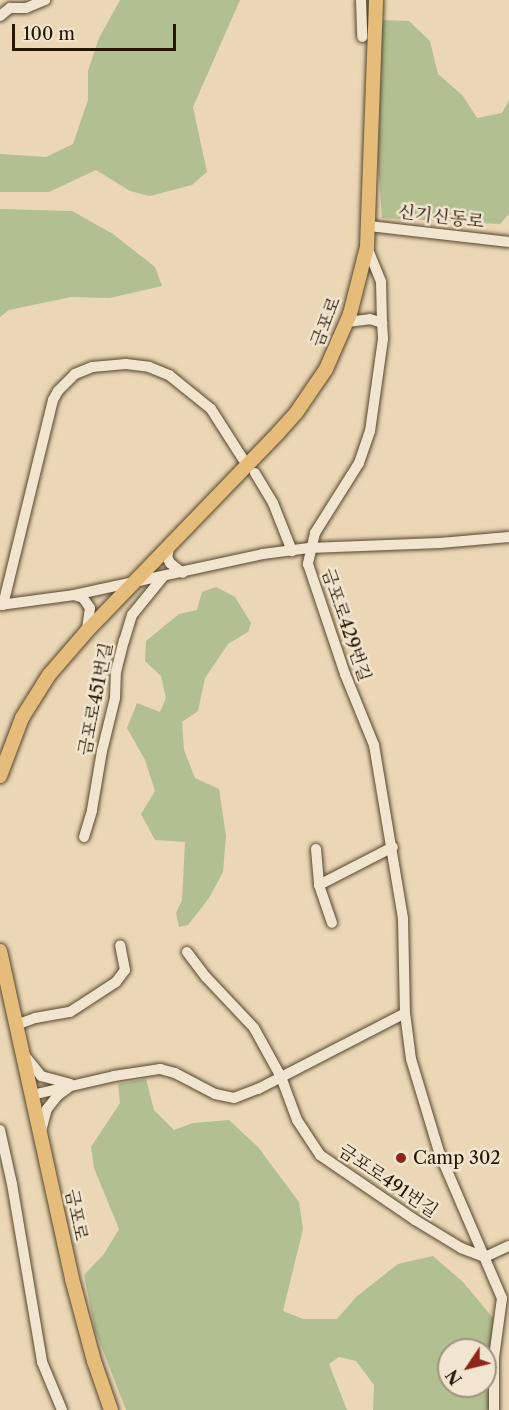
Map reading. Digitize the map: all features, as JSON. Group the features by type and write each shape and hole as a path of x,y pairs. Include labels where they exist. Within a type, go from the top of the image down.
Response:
{"main road":[{"name":"금포로","path":"0,776 13,740 33,699 87,631 296,413 326,369 347,322 360,284 367,247 376,0"},
{"name":"금포로","path":"0,951 84,1328 111,1410"}],"street":[{"path":"0,16 10,8 26,8 45,0"},
{"path":"361,0 362,37"},
{"name":"신기신동로","path":"369,226 509,242"},
{"name":"금포로429번길","path":"367,247 381,282 382,323 375,396 365,447 350,479 315,533 309,548 310,577 356,704 372,735 393,847 403,919 405,1013 411,1059 439,1152 502,1298 494,1365 494,1410"},
{"path":"347,322 370,319 382,323"},
{"path":"243,459 211,409 169,375 138,365 92,367 65,382 58,391 50,411 2,605 74,595 263,554 309,548 440,543 509,537"},
{"path":"255,473 273,503 292,551"},
{"path":"170,545 168,557 170,563 183,573"},
{"name":"금포로451번길","path":"84,837 115,698 116,672 124,641 132,615 163,577"},
{"path":"74,595 83,598 90,608 87,631"},
{"path":"319,885 393,847"},
{"path":"316,849 319,885 332,923"},
{"path":"16,1025 35,1018 70,1012 116,981 125,970 120,945"},
{"name":"금포로491번길","path":"187,952 206,977 249,1021 280,1077 297,1120 320,1155 415,1220 461,1248 485,1257"},
{"path":"32,1095 149,1070 167,1070 215,1094 234,1098 405,1013"},
{"path":"22,1051 41,1076 74,1085"},
{"path":"40,1134 47,1108 57,1096 74,1085"},
{"path":"0,1130 16,1204 42,1362 62,1410"},
{"path":"485,1257 509,1246"}],"green space":[{"path":"120,0 240,0 193,107 207,172 192,185 150,196 130,191 96,170 49,192 0,192 0,154 46,157 73,144 88,100 88,71 99,38"},
{"path":"382,20 409,21 430,41 438,74 463,96 477,118 502,113 509,100 509,214 500,224 382,218 378,162"},
{"path":"0,209 72,211 113,234 155,267 162,286 110,298 71,297 9,310 0,317"},
{"path":"216,587 235,597 251,623 248,632 228,644 205,678 198,711 182,722 184,750 195,778 219,789 226,836 223,872 209,898 188,925 179,927 176,913 182,900 185,842 155,840 141,814 155,791 145,760 127,728 137,703 160,712 166,698 161,676 145,661 146,641 179,614 197,610 202,592"},
{"path":"146,1079 154,1110 174,1130 193,1123 229,1120 258,1147 299,1202 303,1229 283,1311 303,1319 337,1319 356,1297 398,1264 433,1256 463,1282 493,1318 493,1338 437,1338 437,1398 492,1398 492,1410 373,1410 374,1385 356,1361 339,1357 329,1364 347,1410 126,1410 95,1330 84,1275 104,1254 119,1229 94,1168 91,1147 120,1103 118,1084"}],"place":[{"name":"Camp 302","path":"401,1158"}]}
